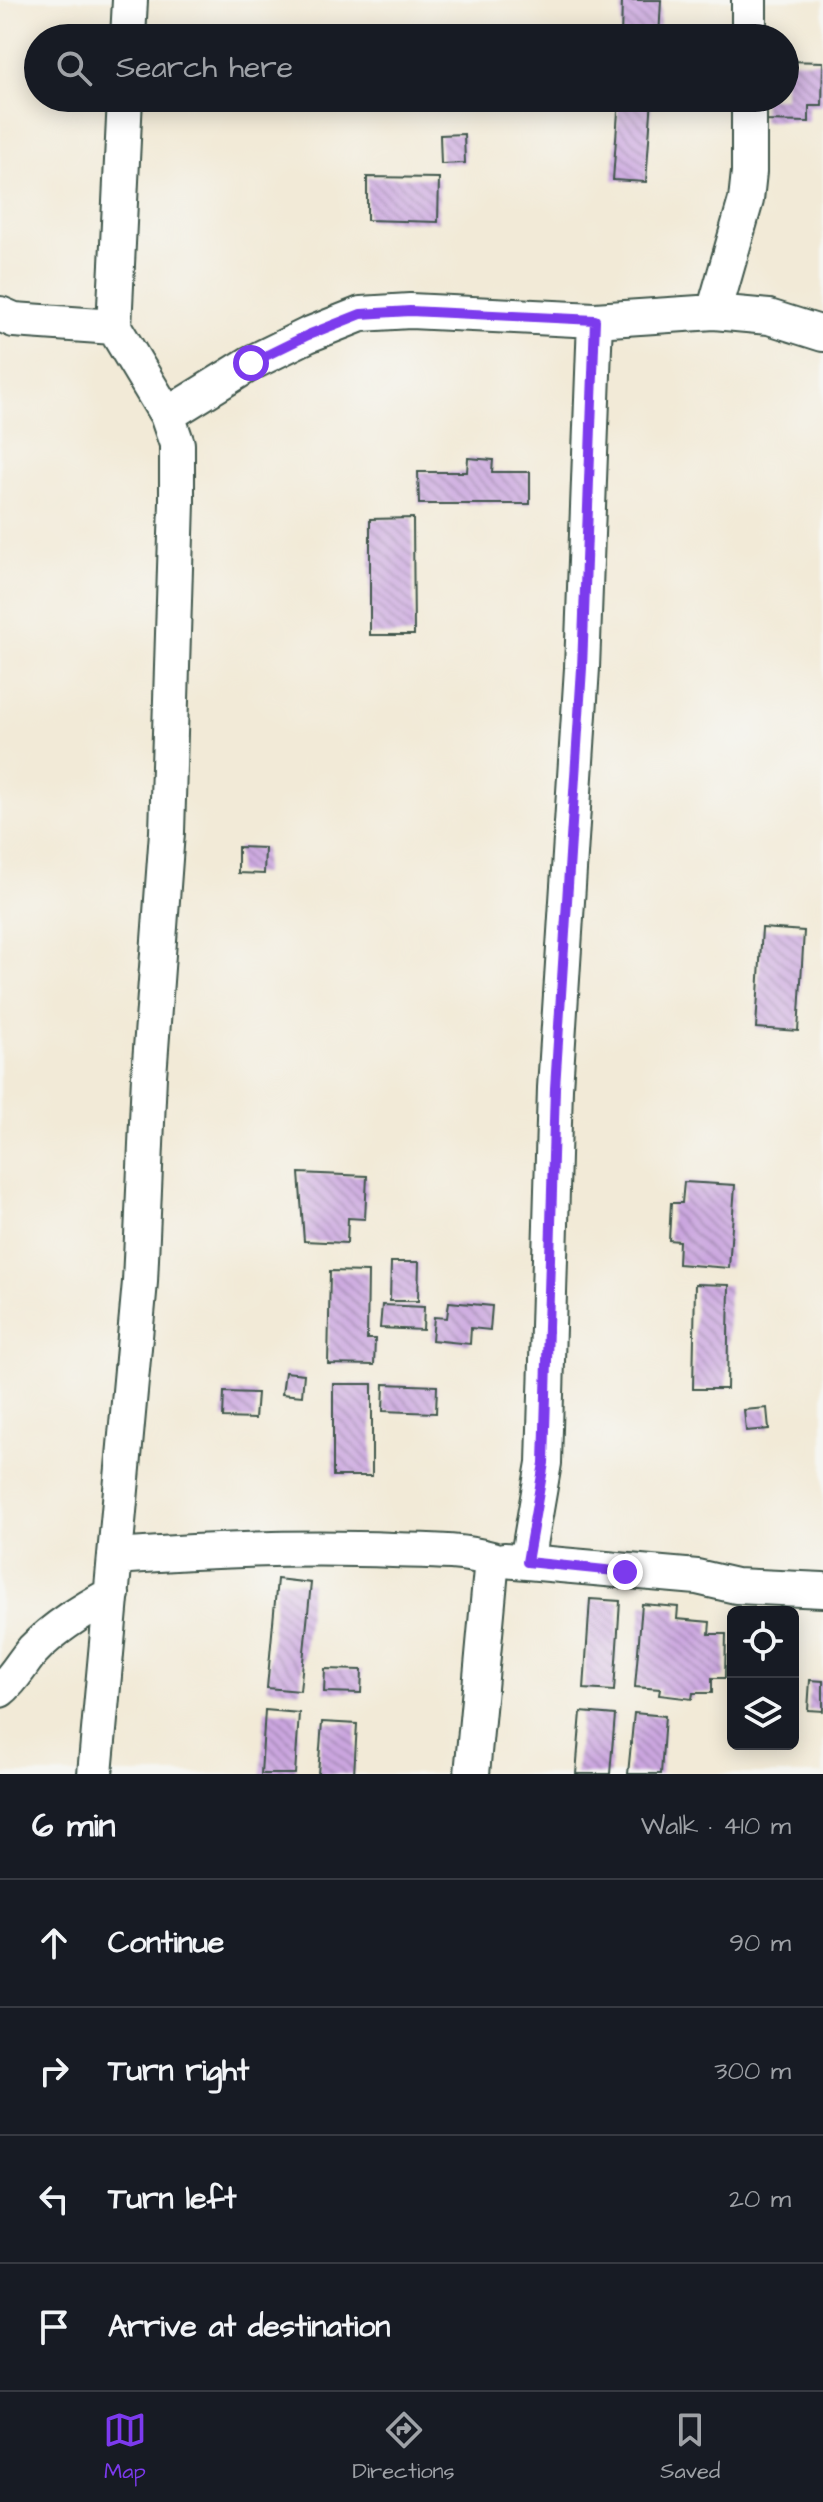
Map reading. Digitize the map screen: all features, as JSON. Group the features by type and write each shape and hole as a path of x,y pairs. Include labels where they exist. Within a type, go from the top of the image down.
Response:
{"street":[{"path":"129,24 130,0"},
{"path":"749,0 749,24"},
{"path":"95,1774 140,1282 149,1076 167,832 177,444 167,415 114,327 124,112"},
{"path":"714,312 746,200 749,112"},
{"path":"167,415 251,363 361,314 410,311 595,320 714,312 769,317 823,334"},
{"path":"0,314 14,320 114,327"},
{"path":"527,1562 544,1463 555,1088 582,668 595,320"},
{"path":"115,1557 343,1548 453,1552 492,1559 697,1577 748,1587 823,1590"},
{"path":"472,1774 492,1559"},
{"path":"0,1690 11,1681 34,1650 85,1609 112,1594"}],"building":[{"path":"622,0 661,0 660,24 621,24"},
{"path":"799,61 823,62 822,106 809,106 809,122 763,121 763,112 799,112"},
{"path":"618,112 651,112 646,182 613,180"},
{"path":"464,134 465,163 441,164 440,135"},
{"path":"367,177 439,178 438,222 367,220"},
{"path":"468,458 493,460 492,472 530,472 530,504 419,504 418,472 467,472"},
{"path":"413,518 414,635 370,635 370,519"},
{"path":"238,847 265,848 264,874 238,873"},
{"path":"762,928 804,931 798,1031 756,1028"},
{"path":"299,1173 367,1176 365,1219 348,1218 347,1243 304,1241"},
{"path":"684,1182 735,1185 729,1268 678,1264 679,1241 669,1240 671,1203 682,1203"},
{"path":"391,1262 419,1262 418,1301 390,1301"},
{"path":"330,1271 368,1272 367,1339 375,1339 374,1365 328,1364"},
{"path":"695,1284 729,1285 727,1389 693,1389"},
{"path":"449,1302 492,1306 490,1330 471,1328 470,1344 432,1340 434,1317 447,1318"},
{"path":"382,1305 424,1307 423,1330 380,1328"},
{"path":"285,1372 304,1374 302,1396 282,1394"},
{"path":"333,1384 372,1384 372,1476 333,1476"},
{"path":"384,1384 437,1386 436,1413 383,1411"},
{"path":"224,1392 257,1393 255,1419 223,1418"},
{"path":"767,1408 769,1429 746,1431 744,1410"},
{"path":"277,1579 311,1583 300,1691 267,1688"},
{"path":"590,1599 620,1601 614,1691 584,1689"},
{"path":"642,1604 678,1607 677,1619 710,1622 709,1634 726,1634 725,1678 712,1678 712,1693 693,1693 692,1699 659,1695 660,1689 635,1687"},
{"path":"325,1669 362,1670 361,1693 324,1692"},
{"path":"810,1680 823,1681 823,1711 808,1710"},
{"path":"265,1710 299,1713 295,1774 261,1774"},
{"path":"581,1712 615,1715 610,1774 576,1774"},
{"path":"634,1713 665,1716 661,1774 628,1774"},
{"path":"322,1722 357,1724 354,1774 318,1774"}],"route":[{"path":"251,363 361,314 410,311 595,320 582,668 555,1088 544,1463 527,1562 625,1572"}]}
